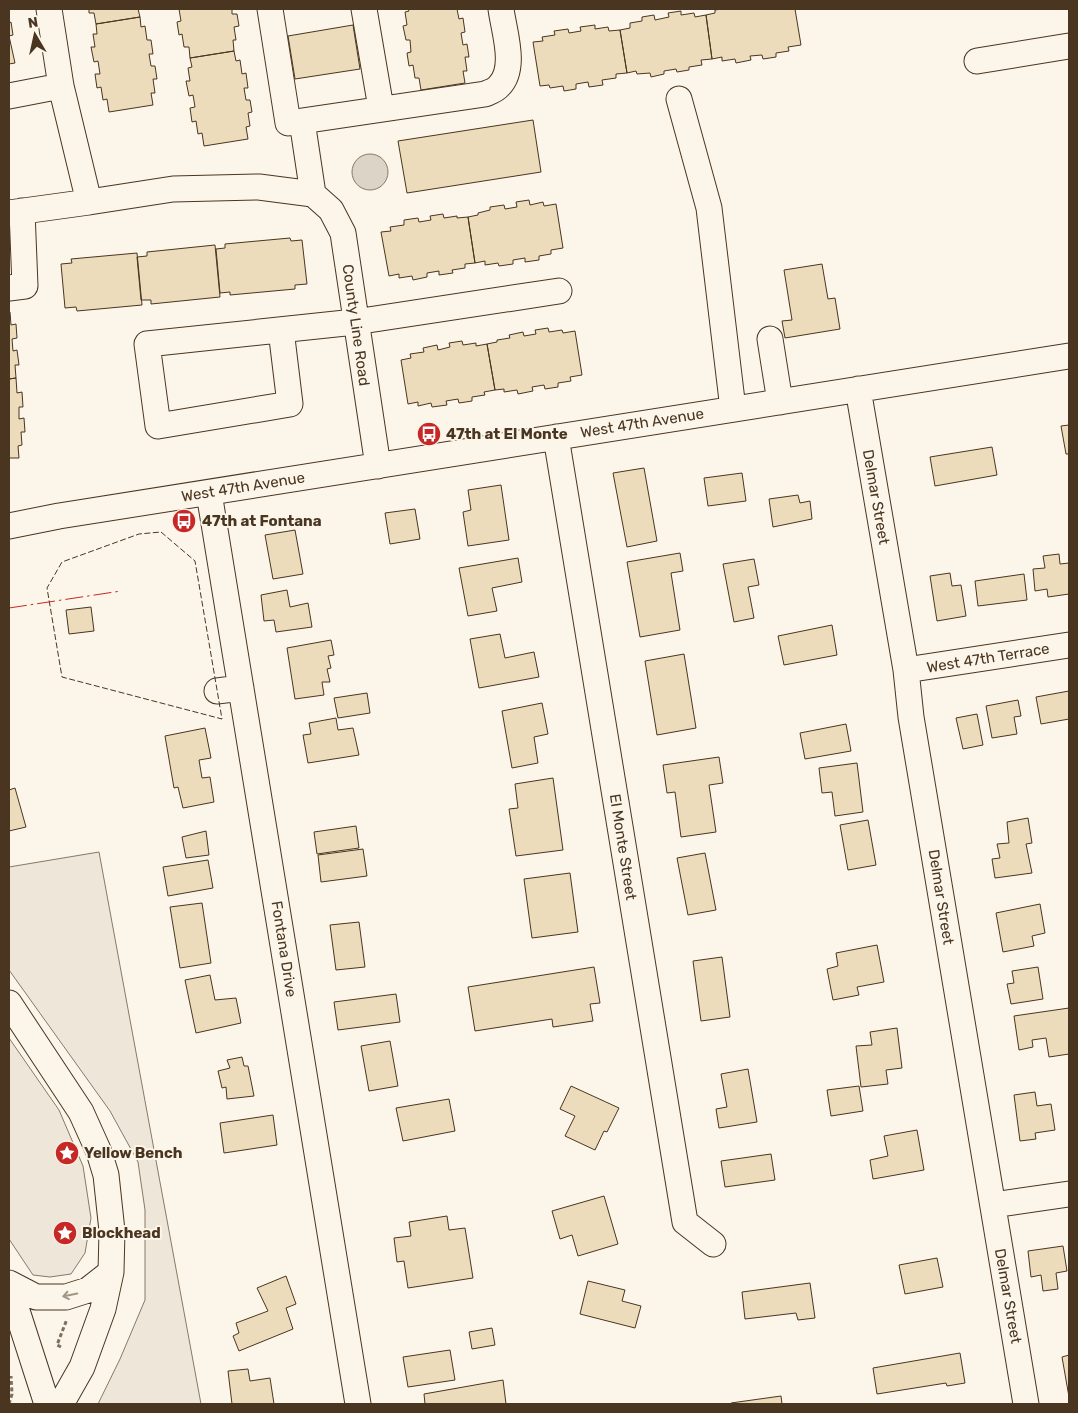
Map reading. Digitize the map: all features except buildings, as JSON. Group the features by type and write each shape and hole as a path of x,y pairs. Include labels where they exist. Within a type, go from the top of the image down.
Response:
{"street":[{"path":"49,9 61,86 89,202"},
{"path":"270,9 288,123 485,94 498,88 506,76 509,62 501,9"},
{"path":"364,9 380,108"},
{"path":"976,61 1069,46"},
{"path":"9,96 61,86"},
{"path":"679,99 709,208 732,409"},
{"path":"9,288 25,286 16,212 172,189 259,187 313,194 302,121"},
{"name":"County Line Road","path":"313,194 331,210 343,233 378,466"},
{"path":"281,330 290,404 158,426 147,344 355,322 559,291"},
{"path":"770,339 780,402"},
{"name":"West 47th Avenue","path":"9,526 59,516 1069,356"},
{"name":"Delmar Street","path":"858,390 906,670 911,717 1026,1404"},
{"name":"El Monte Street","path":"556,437 685,1222 713,1244"},
{"name":"Fontana Drive","path":"209,493 229,690 358,1404"},
{"name":"West 47th Terrace","path":"906,670 1069,645"},
{"path":"9,1003 81,1112 99,1152 106,1175 112,1232 111,1272 103,1309 85,1358 60,1404"},
{"path":"993,1205 1069,1194"},
{"path":"9,1285 36,1297 66,1297 88,1290 111,1272"},
{"path":"9,1285 47,1404"}],"path":[{"path":"61,1347 58,1345 66,1324 68,1311"},
{"path":"9,1369 12,1377 12,1394 9,1404"}],"shaded area":[{"path":"370,154 382,160 388,172 382,184 370,190 358,184 352,172 358,160"},
{"path":"99,852 201,1404 98,1404 120,1359 145,1300 145,1210 138,1162 110,1111 9,970 9,867"},
{"path":"9,1038 59,1110 83,1166 91,1218 85,1253 71,1274 50,1277 33,1275 9,1239"}],"fence":[{"path":"161,532 195,561 222,719 62,677 47,588 62,562 139,534 161,532"}],"power":[{"path":"9,608 121,591"}],"place":[{"name":"47th at El Monte","path":"429,434"},
{"name":"47th at Fontana","path":"184,521"},
{"name":"Yellow Bench","path":"67,1153"},
{"name":"Blockhead","path":"65,1233"}]}
